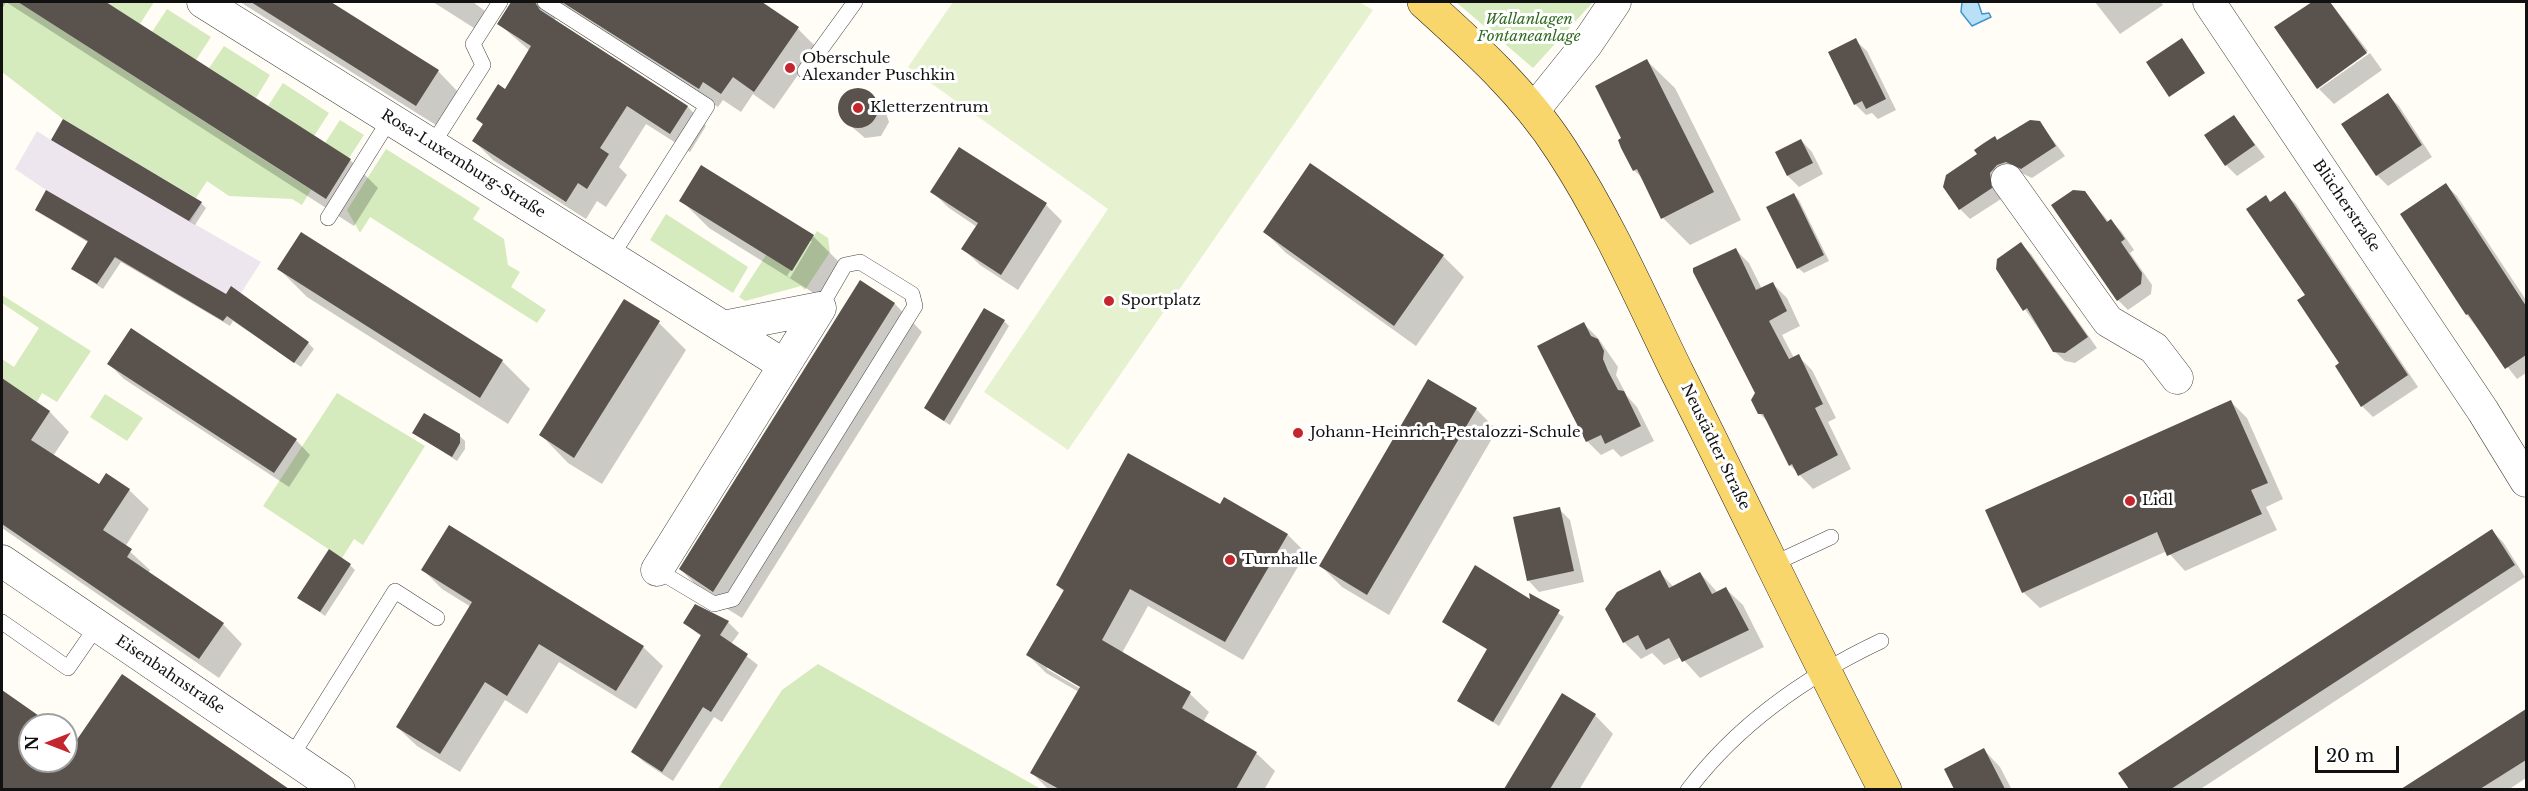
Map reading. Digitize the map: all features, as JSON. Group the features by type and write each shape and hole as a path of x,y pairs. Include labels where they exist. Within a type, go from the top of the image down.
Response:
{"main road":[{"name":"Neustädter Straße","path":"1424,2 1485,57 1533,111 1562,151 1622,260 1823,670 1885,789"}],"street":[{"name":"Rosa-Luxemburg-Straße","path":"203,2 784,365"},
{"path":"1533,111 1586,45 1615,2"},
{"name":"Blücherstraße","path":"2210,2 2483,411 2526,481"},
{"path":"2007,180 2108,321 2154,348 2177,378"},
{"path":"723,327 820,308"},
{"path":"657,570 820,308"},
{"name":"Eisenbahnstraße","path":"2,561 339,789"}],"lane":[{"path":"432,145 483,65 473,44 500,2"},
{"path":"545,2 707,106 611,257"},
{"path":"805,71 855,2"},
{"path":"328,218 390,119"},
{"path":"657,570 714,604 733,599 915,306 912,294 861,262 845,265 820,308"},
{"path":"1773,564 1831,537"},
{"path":"291,757 395,591 437,618"},
{"path":"2,622 68,668 97,626"},
{"path":"1688,789 1732,740 1800,685 1823,670 1881,641"}],"shaded area":[{"path":"63,119 202,202 191,222 261,262 223,321 35,211 46,190 15,169 37,131 51,140"}],"green space":[{"path":"2,2 18,2 311,190 302,205 292,199 229,196 207,181 196,198 63,119 2,72"},
{"path":"106,2 154,2 140,24"},
{"name":"Sportplatz","path":"953,2 1359,2 1373,10 1068,450 984,392 1108,209 908,67"},
{"name":"Wallanlagen Fontaneanlage","path":"1456,2 1593,2 1533,68"},
{"path":"167,9 211,37 196,60 152,32"},
{"path":"224,46 270,75 256,98 209,68"},
{"path":"283,83 329,113 314,136 268,106"},
{"path":"340,120 364,135 349,158 325,143"},
{"path":"386,149 480,208 473,219 504,239 508,265 520,272 511,287 546,310 537,323 370,217 360,233 347,210"},
{"path":"666,214 748,267 733,293 650,240"},
{"path":"817,231 828,238 830,252 805,290 801,286 745,301 739,297 766,255 792,270"},
{"path":"2,295 91,351 57,402 42,393 37,402 2,378 2,359 14,367 39,328 2,303"},
{"path":"337,393 425,446 363,545 354,539 342,558 263,506"},
{"path":"105,394 143,418 127,441 90,417"},
{"path":"818,664 1041,789 718,789 782,690"}],"water":[{"path":"1962,2 1978,2 1982,14 1989,13 1991,17 1972,26 1961,12"}],"building":[{"path":"18,2 106,2 351,159 326,199"},
{"path":"251,2 331,2 439,70 416,106"},
{"path":"511,2 535,2 540,10 688,106 670,134 627,106 600,148 609,154 587,189 578,183 566,202 472,141 483,124 476,119 498,84 505,89 531,46 497,24"},
{"path":"562,2 762,2 799,27 754,92 733,77 721,94 703,82 699,89"},
{"path":"2312,2 2330,2 2367,53 2317,89 2274,27"},
{"path":"1856,38 1886,99 1866,109 1862,101 1854,105 1828,52"},
{"path":"2182,38 2205,73 2169,97 2146,62"},
{"path":"1647,59 1714,192 1661,219 1637,169 1633,171 1621,148 1618,140 1621,138 1595,86"},
{"name":"Kletterzentrum","path":"858,88 866,89 872,94 877,100 877,116 872,122 866,127 858,128 850,127 844,122 839,116 838,108 839,100 844,94 850,89"},
{"path":"2388,93 2422,145 2376,176 2341,124"},
{"path":"2234,115 2255,145 2225,166 2204,135"},
{"path":"63,119 202,202 189,221 51,140"},
{"path":"2030,120 2040,121 2056,146 2021,169 2006,162 1997,165 1990,173 1992,188 1959,210 1943,187 1946,175 1977,154 1974,150 1984,143 1995,136 1997,140"},
{"path":"1801,139 1813,163 1787,176 1775,152"},
{"path":"959,147 1047,203 1001,275 961,249 978,223 930,192"},
{"path":"1310,163 1444,255 1394,326 1263,232"},
{"path":"701,165 814,235 792,271 679,201"},
{"path":"2446,183 2526,306 2526,355 2505,369 2468,314 2466,315 2400,214"},
{"path":"46,190 226,294 231,286 309,342 294,363 227,316 223,321 115,257 97,284 71,269 88,241 35,210"},
{"path":"2073,190 2085,191 2107,222 2111,219 2125,239 2121,242 2142,273 2141,284 2117,301 2051,205"},
{"path":"2285,191 2408,375 2361,407 2335,366 2339,363 2297,300 2305,295 2246,209 2266,195 2270,202"},
{"path":"1794,193 1824,255 1797,269 1766,207"},
{"path":"301,232 503,360 480,398 277,269"},
{"path":"2021,242 2088,337 2065,353 2053,352 2027,308 2023,311 1996,269 1997,259"},
{"path":"1736,248 1756,290 1773,282 1787,311 1769,321 1789,359 1799,354 1823,404 1815,408 1838,455 1798,476 1792,464 1789,466 1763,414 1758,414 1751,400 1755,393 1693,272 1693,268"},
{"path":"860,280 895,303 713,592 679,569"},
{"path":"624,299 660,321 574,458 539,435"},
{"path":"984,308 1005,320 944,421 924,408"},
{"path":"1584,322 1591,336 1598,339 1604,351 1603,359 1608,371 1618,390 1624,391 1641,426 1605,444 1601,435 1586,442 1537,346"},
{"path":"131,328 297,439 274,473 107,364"},
{"path":"2,378 50,411 31,440 99,484 106,473 130,489 103,530 132,549 127,557 224,623 199,659 2,524"},
{"path":"1428,379 1477,408 1367,595 1319,566"},
{"name":"Lidl","path":"2231,400 2268,483 2251,490 2262,514 2167,556 2157,532 2022,593 1985,510"},
{"path":"424,413 460,434 460,443 452,457 412,433"},
{"path":"1128,453 1220,504 1224,497 1288,534 1225,642 1130,589 1102,640 1191,692 1182,708 1257,752 1236,789 1059,789 1030,773 1080,687 1026,655 1064,590 1056,585"},
{"path":"1560,507 1574,571 1527,581 1513,517"},
{"path":"449,525 644,646 616,691 539,644 507,696 485,682 440,754 396,727 472,602 421,570"},
{"path":"2492,529 2515,565 2171,789 2129,789 2118,773"},
{"path":"329,549 351,564 320,612 297,598"},
{"path":"1475,565 1530,599 1529,593 1560,610 1493,722 1457,701 1487,649 1442,622"},
{"path":"1660,570 1669,588 1700,572 1712,594 1726,587 1749,630 1682,662 1669,638 1646,650 1638,635 1623,643 1605,609 1617,592"},
{"path":"695,604 729,621 720,635 748,654 711,712 703,707 662,772 631,752 701,635 683,623"},
{"path":"122,674 289,789 2,789 2,690 35,713 18,713 18,773 78,773 78,738"},
{"path":"1562,693 1596,714 1550,789 1504,789"},
{"path":"2526,709 2526,760 2480,789 2401,789"},
{"path":"1984,748 2005,789 1954,789 1944,769"}],"place":[{"name":"Oberschule Alexander Puschkin","path":"790,68"},
{"name":"Kletterzentrum","path":"858,108"},
{"name":"Sportplatz","path":"1109,301"},
{"name":"Johann-Heinrich-Pestalozzi-Schule","path":"1298,433"},
{"name":"Lidl","path":"2130,501"},
{"name":"Turnhalle","path":"1230,560"}]}
